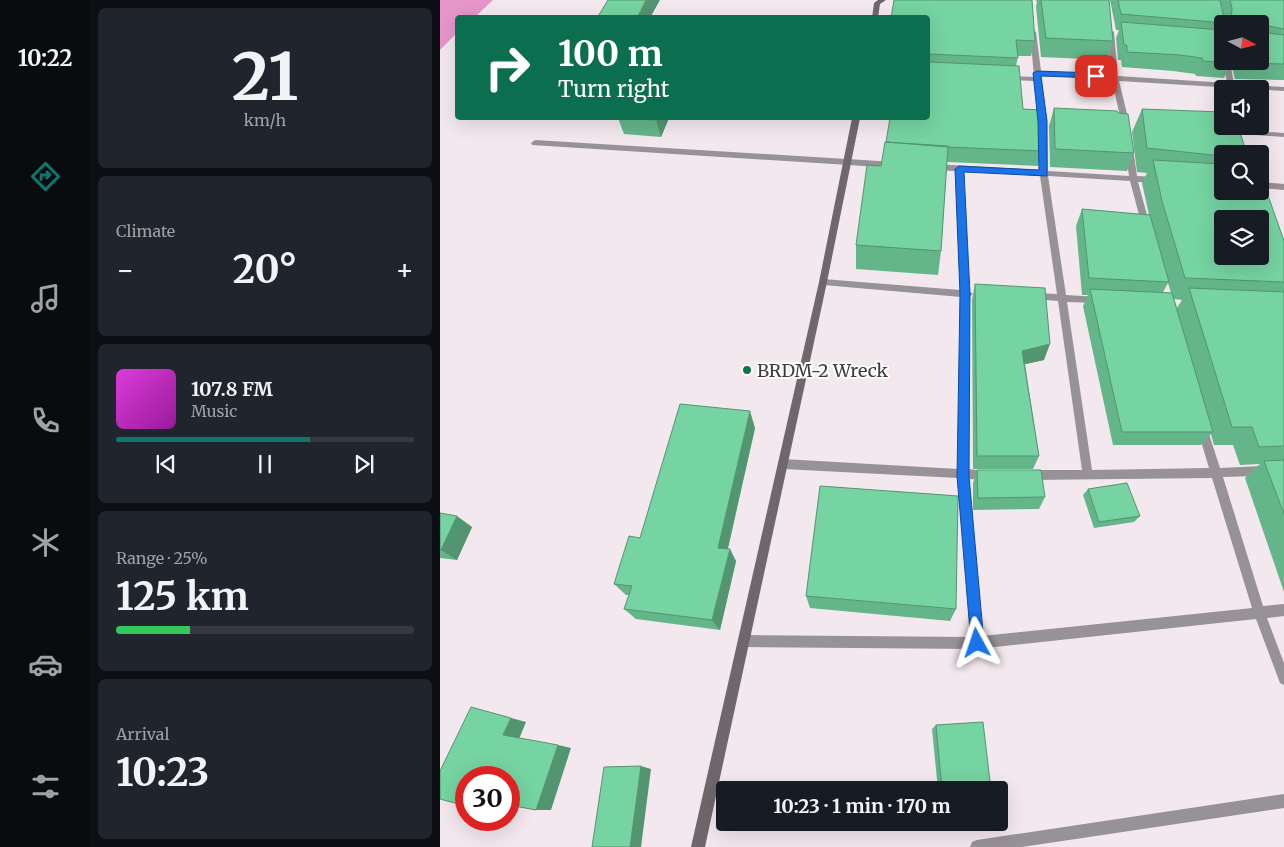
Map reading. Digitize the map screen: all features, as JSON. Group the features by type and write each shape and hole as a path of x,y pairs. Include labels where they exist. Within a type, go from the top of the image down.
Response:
{"street":[{"path":"875,15 877,3 883,0"},
{"path":"1032,20 1038,76 1047,121 1044,174 1088,475"},
{"path":"1110,20 1116,34 1115,77 1126,126 1133,179 1148,233"},
{"path":"1001,77 1115,77 1214,87"},
{"path":"1269,88 1284,89"},
{"path":"698,847 823,282 856,120"},
{"path":"1269,133 1284,134"},
{"path":"535,144 903,165"},
{"path":"922,167 1163,180"},
{"path":"959,169 970,294 963,476 977,643"},
{"path":"1269,186 1284,187"},
{"path":"823,282 970,294"},
{"path":"1023,296 1110,301"},
{"path":"1199,417 1259,612 1284,679"},
{"path":"783,464 963,476 1001,475"},
{"path":"1020,475 1215,473 1284,470"},
{"path":"745,641 977,643 1284,610"},
{"path":"976,847 1284,801"}],"shaded area":[{"path":"440,0 493,0 477,15 455,15 455,35 440,50"}],"building":[{"path":"608,0 646,0 638,15 599,15"},
{"path":"894,0 1032,0 1035,41 1016,40 1018,58 930,54 930,15 892,15"},
{"path":"1041,0 1109,0 1113,41 1046,38"},
{"path":"1118,0 1220,0 1223,15 1214,15 1214,22 1121,14"},
{"path":"1230,0 1284,0 1284,29 1269,26 1269,15 1232,15"},
{"path":"1121,22 1214,29 1214,62 1180,55 1127,52 1127,45 1124,45"},
{"path":"1269,33 1284,35 1284,64 1269,64"},
{"path":"930,62 1019,66 1023,109 1041,110 1042,151 886,142 890,120 930,120"},
{"path":"1054,108 1117,111 1118,113 1128,114 1134,153 1055,149"},
{"path":"1142,109 1214,112 1214,135 1241,135 1244,145 1214,145 1214,155 1147,148"},
{"path":"885,142 948,146 941,251 856,245 867,165 881,166"},
{"path":"1153,160 1214,164 1214,200 1269,200 1269,198 1284,241 1284,282 1185,278 1162,201"},
{"path":"1082,209 1150,215 1169,282 1089,278"},
{"path":"975,284 1045,288 1050,344 1022,351 1039,456 977,456"},
{"path":"1189,288 1284,292 1284,446 1259,447 1252,427 1232,427"},
{"path":"1090,289 1172,293 1213,432 1122,432"},
{"path":"680,404 750,411 718,548 730,549 712,620 624,609 632,586 614,584 629,536 640,538"},
{"path":"1284,460 1284,514 1264,461"},
{"path":"977,470 1041,470 1045,497 978,498"},
{"path":"1127,483 1140,516 1099,522 1088,489"},
{"path":"820,486 958,496 956,609 806,596"},
{"path":"440,513 457,516 441,550 440,550"},
{"path":"471,707 511,718 503,735 558,745 536,810 520,807 520,766 455,766 455,803 440,799 440,771"},
{"path":"983,722 990,781 941,781 936,725"},
{"path":"641,766 630,847 592,847 604,767"}],"place":[{"name":"BRDM-2 Wreck","path":"747,370"}],"route":[{"path":"977,643 963,476 965,294 959,169 1044,174 1042,121 1037,73 1096,76"}]}
